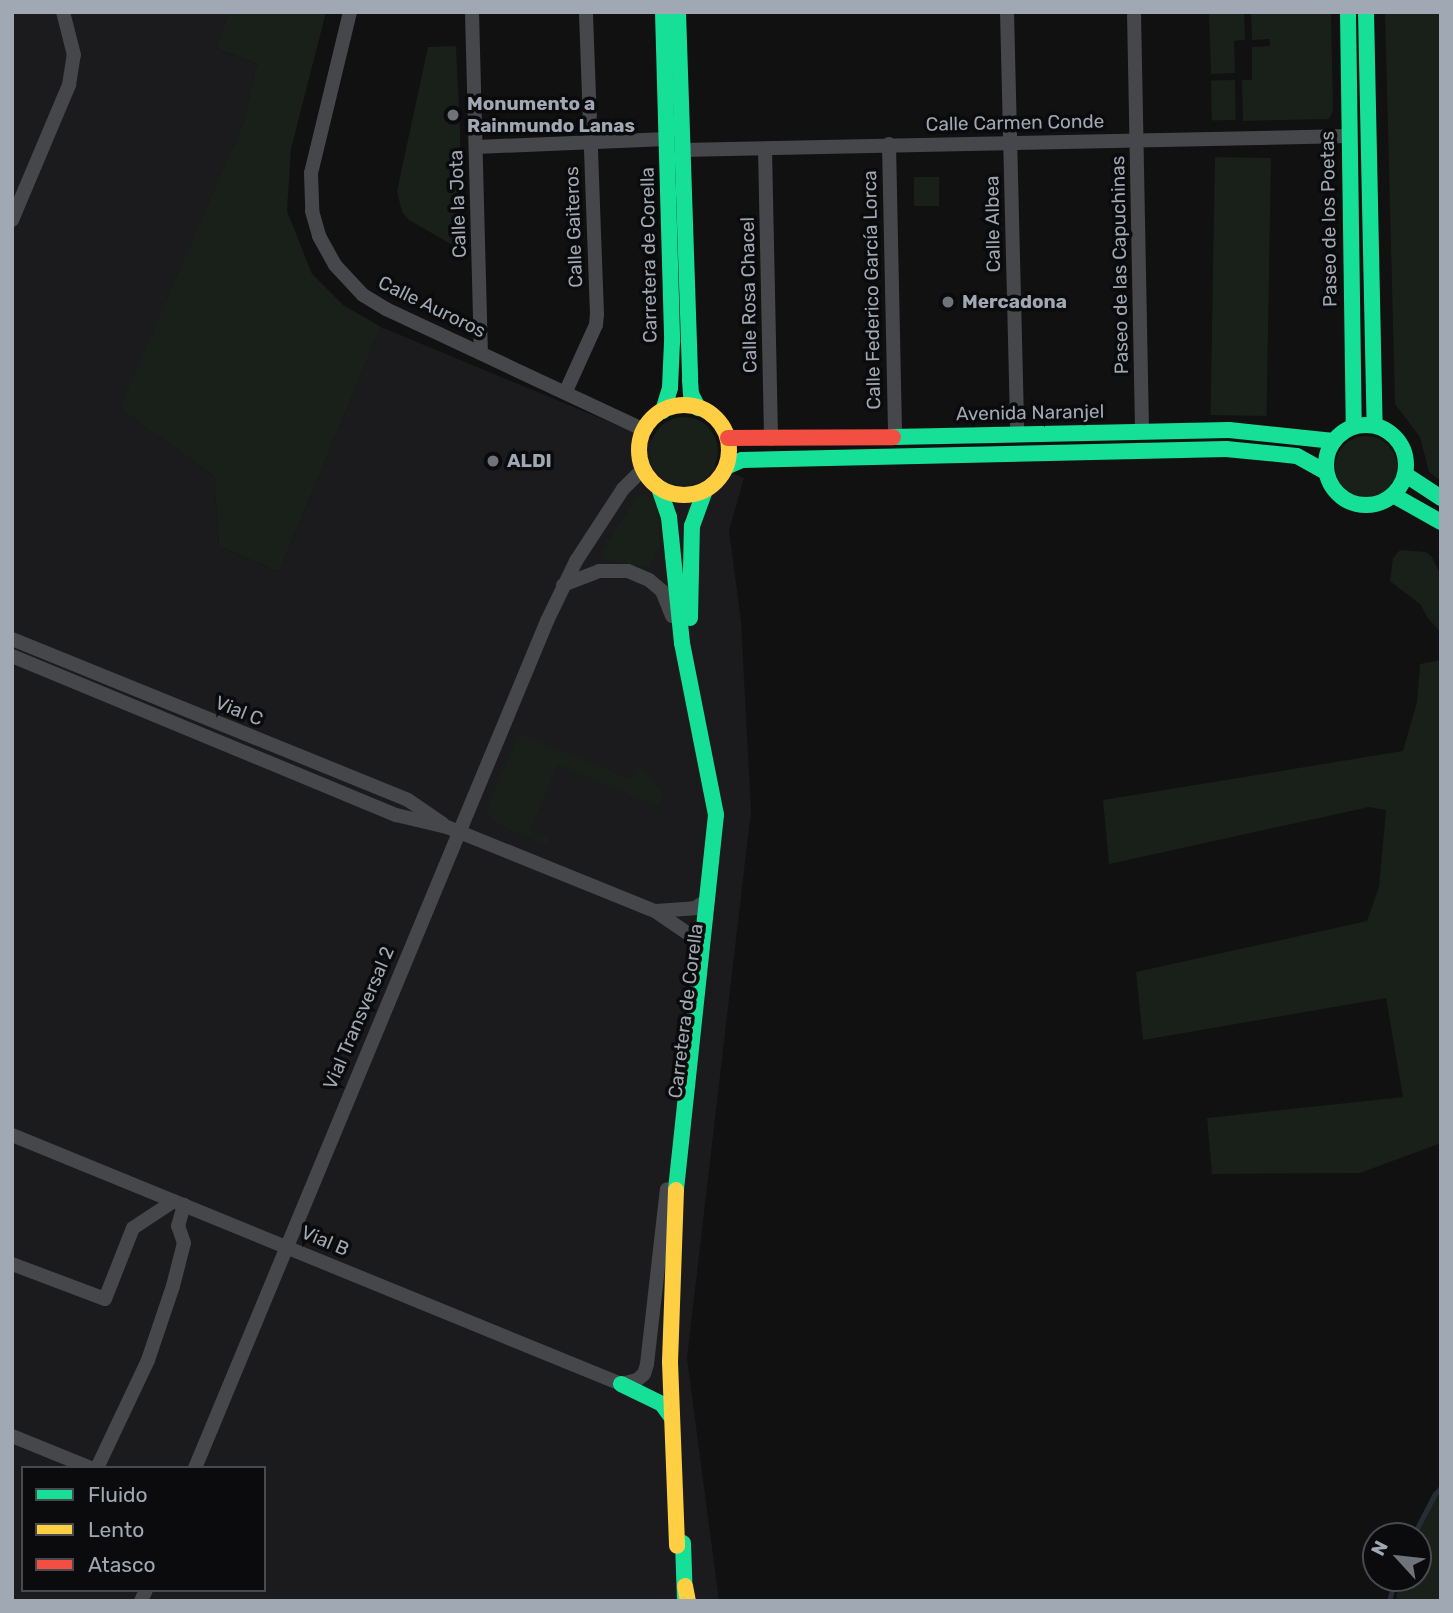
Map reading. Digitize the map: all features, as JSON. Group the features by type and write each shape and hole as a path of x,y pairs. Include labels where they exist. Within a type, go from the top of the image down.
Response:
{"main road":[{"name":"Carretera de Corella","path":"663,12 672,342 670,388 663,411"},
{"name":"Carretera de Corella","path":"678,12 690,380 691,394 698,408"},
{"name":"Paseo de los Poetas","path":"1348,12 1354,426"},
{"path":"1367,12 1375,425"},
{"path":"673,407 698,408 719,422 727,438 726,467 717,481 705,490 686,495 659,488 643,469 639,452 644,430 663,411 673,407"},
{"path":"1375,425 1397,438 1407,462 1406,475 1393,495 1372,505 1357,505 1343,498 1332,487 1326,472 1326,461 1334,441 1354,426 1375,425"},
{"name":"Avenida Naranjel","path":"727,438 1229,430 1334,441"},
{"name":"Avenida Naranjel","path":"726,467 742,460 1226,449 1297,456 1326,472"},
{"path":"1406,475 1441,498"},
{"name":"Carretera de Corella","path":"659,488 667,509 682,643 716,815 676,1192 670,1362 680,1544"},
{"name":"Carretera de Corella","path":"680,1544 678,1414 683,1256 696,1097 725,835 726,802 689,614 692,526 705,490"},
{"path":"1393,495 1441,522"},
{"path":"669,1177 672,1182 667,1275 670,1316"},
{"path":"621,1384 659,1381 664,1378 670,1362"},
{"path":"621,1384 662,1404 672,1418"},
{"path":"680,1544 686,1596"},
{"path":"677,1601 680,1544"}],"street":[{"path":"12,220 69,85 74,55 63,12"},
{"name":"Calle Auroros","path":"350,12 311,173 312,211 319,236 335,265 363,295 644,430"},
{"name":"Calle la Jota","path":"472,12 481,353"},
{"name":"Calle Gaiteros","path":"566,391 596,325 586,12"},
{"name":"Calle Albea","path":"1007,12 1017,434"},
{"name":"Paseo de las Capuchinas","path":"1134,12 1142,432"},
{"name":"Calle Carmen Conde","path":"683,150 1349,135"},
{"path":"476,147 667,139"},
{"name":"Calle Federico García Lorca","path":"889,144 895,436"},
{"name":"Calle Rosa Chacel","path":"765,149 771,439"},
{"name":"Vial Transversal 2","path":"196,1466 452,829 563,585 623,489 643,469"},
{"path":"563,585 599,571 628,571 640,575 662,591 682,643"},
{"name":"Vial C","path":"12,639 408,800 452,829"},
{"name":"Vial C","path":"12,656 396,816 452,829 654,911 703,944"},
{"path":"654,911 695,908 708,900"},
{"name":"Carretera de Corella","path":"621,1384 637,1380 644,1374 647,1364 682,1075 692,1038"},
{"name":"Vial B","path":"12,1135 621,1384"},
{"path":"12,1264 105,1299 133,1228 179,1203"},
{"path":"98,1466 148,1360 173,1286 184,1242 178,1226 179,1203"},
{"path":"12,1436 86,1466"}],"shaded area":[{"path":"12,12 229,12 216,48 257,64 243,123 121,408 214,476 219,546 279,572 381,327 744,478 729,530 741,621 751,811 687,1358 719,1601 12,1601"},
{"path":"229,12 326,12 291,149 287,211 312,274 343,305 381,327 279,572 219,546 214,476 120,408 243,123 257,64 216,48"},
{"path":"1244,12 1245,40 1234,41 1235,73 1211,74 1209,13"},
{"path":"1251,12 1331,12 1333,111 1329,119 1243,121 1242,80 1252,80 1252,47 1270,46 1270,39 1252,40"},
{"path":"1385,12 1441,12 1441,481 1429,472 1420,437 1395,404"},
{"path":"456,46 461,250 409,220 402,212 397,191 428,47"},
{"path":"1211,80 1235,80 1236,120 1212,120"},
{"path":"1215,157 1271,158 1266,416 1210,415"},
{"path":"914,177 939,177 939,206 914,206"},
{"path":"684,417 697,420 708,427 715,438 718,451 715,464 708,475 697,482 684,485 671,482 660,475 653,464 650,451 653,438 660,427 671,420"},
{"path":"1360,436 1372,436 1388,445 1395,455 1395,479 1388,489 1372,498 1360,498 1349,493 1340,484 1335,473 1335,461 1340,450 1349,441"},
{"path":"644,494 656,502 658,508 660,545 649,568 604,560 603,550 636,498"},
{"path":"1400,550 1426,552 1432,557 1441,576 1441,633 1421,605 1390,581 1393,558"},
{"path":"1441,660 1441,1143 1360,1173 1212,1174 1207,1118 1403,1097 1386,998 1143,1040 1136,972 1367,921 1379,887 1386,810 1369,807 1109,864 1103,800 1403,751 1417,702 1420,664"},
{"path":"519,734 631,779 638,765 664,793 658,806 558,765 530,830 549,838 546,845 495,823 488,812 488,805"},
{"path":"1441,1481 1441,1601 1396,1601 1397,1592 1432,1592 1432,1522 1420,1522"}],"waterway":[{"path":"1420,1522 1441,1488"},
{"path":"1389,1601 1391,1592"}],"traffic: fast":[{"path":"663,12 672,342 670,388 663,411"},
{"path":"678,12 690,380 691,394 698,408"},
{"path":"1348,12 1354,426"},
{"path":"1366,12 1375,425"},
{"path":"1358,425 1374,425 1395,436 1406,457 1406,465 1406,473 1395,494 1374,505 1358,505 1344,499 1332,487 1326,473 1326,457 1332,443 1344,431 1358,425"},
{"path":"893,437 1229,430 1333,441"},
{"path":"726,467 742,460 1226,449 1297,456 1326,472"},
{"path":"1406,475 1441,498"},
{"path":"659,488 669,517 682,643 716,815 676,1190"},
{"path":"690,618 692,526 705,490"},
{"path":"1393,495 1441,522"},
{"path":"621,1384 662,1404 672,1418"},
{"path":"683,1543 685,1601"}],"traffic: slow":[{"path":"684,405 701,409 716,418 725,433 729,450 725,467 716,482 701,491 684,495 667,491 652,482 643,467 639,450 643,433 652,418 667,409 684,405"},
{"path":"676,1190 670,1362 677,1546"},
{"path":"685,1586 688,1601"}],"traffic: jam":[{"path":"728,438 893,437"}],"place":[{"name":"Monumento a Rainmundo Lanas","path":"453,115"},
{"name":"Mercadona","path":"948,302"},
{"name":"ALDI","path":"493,461"}]}
